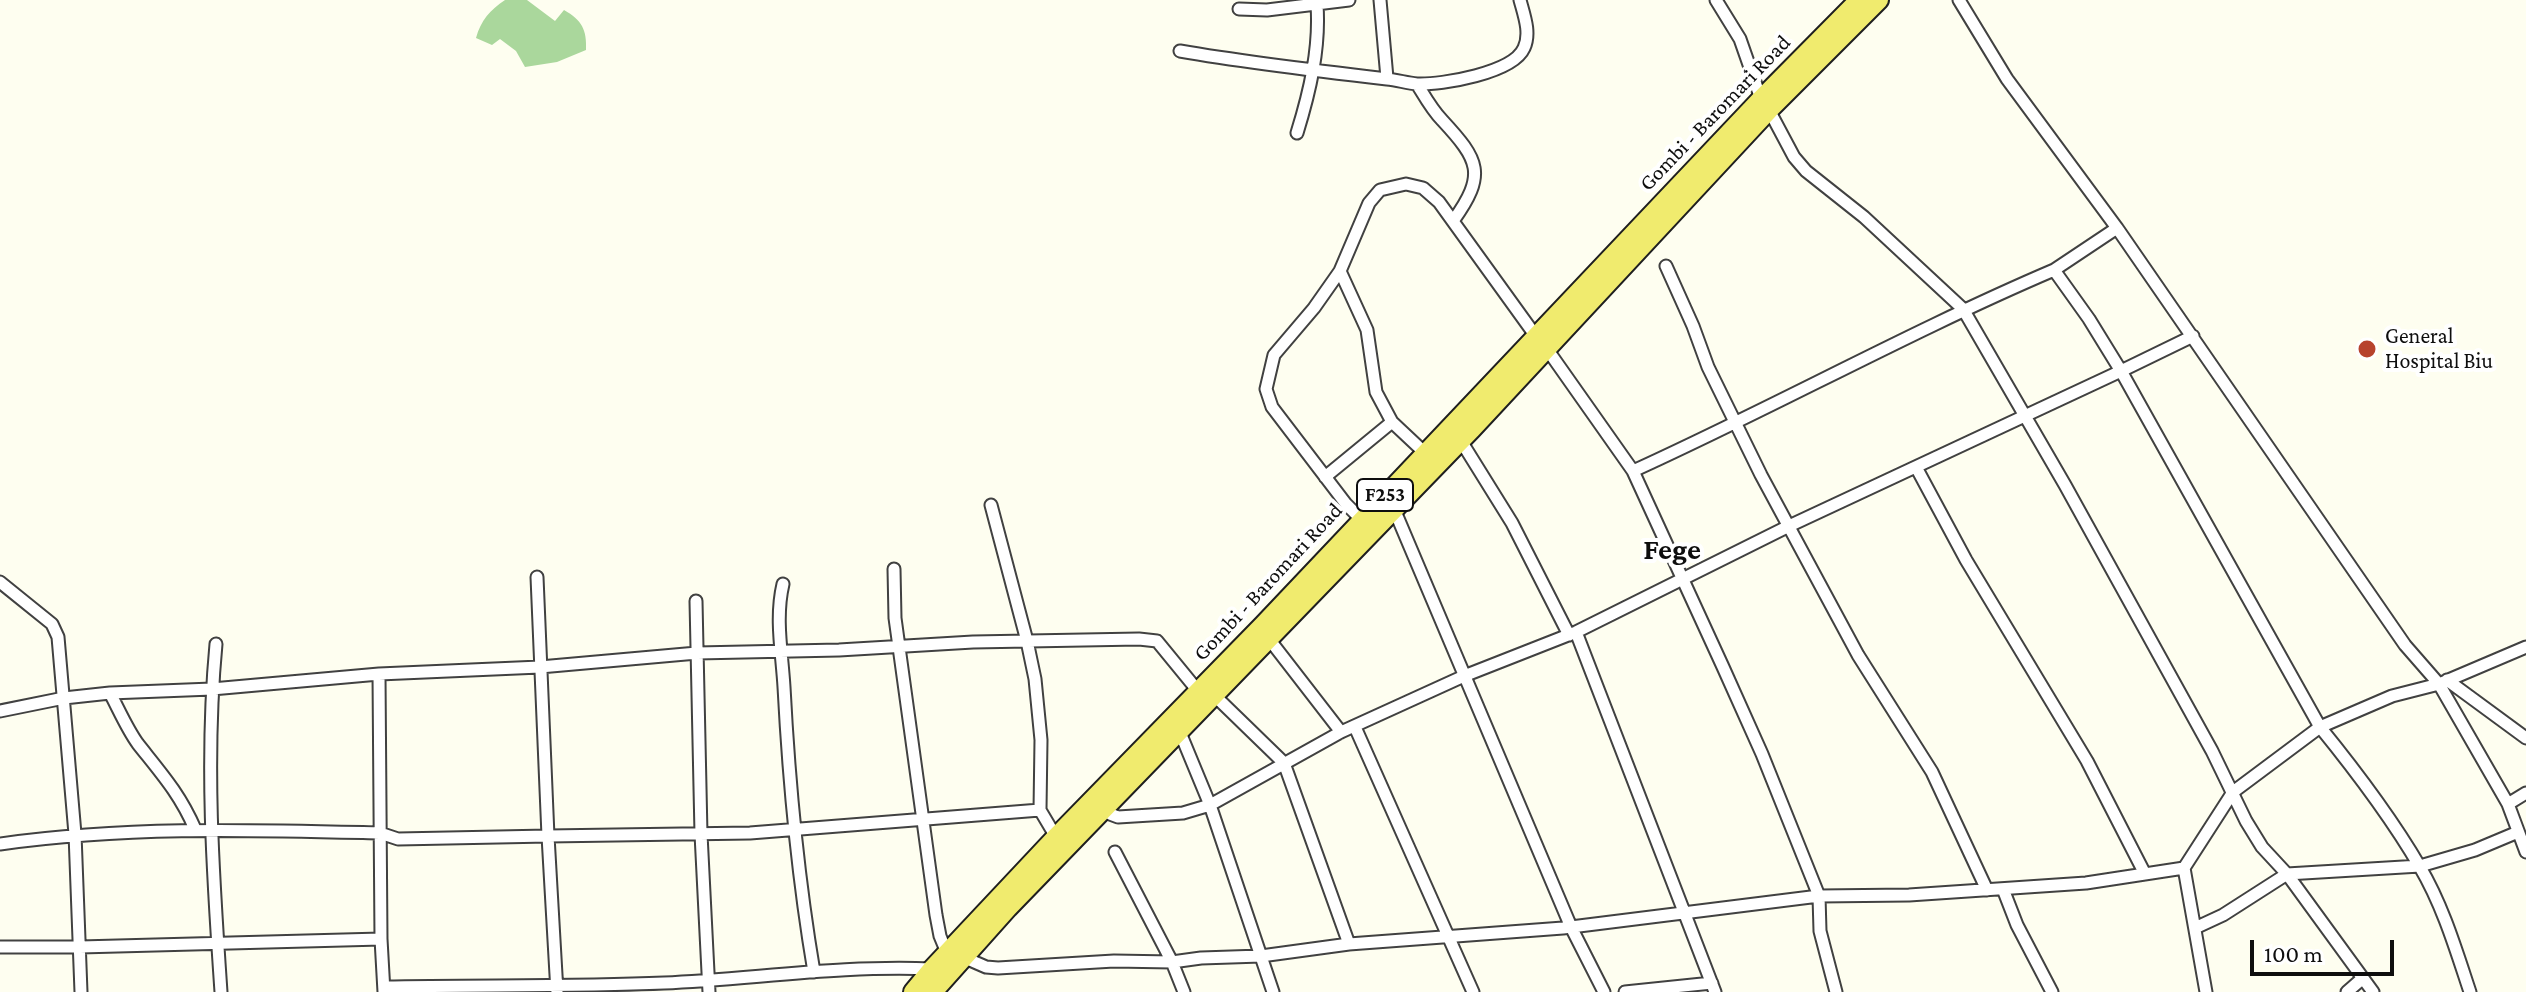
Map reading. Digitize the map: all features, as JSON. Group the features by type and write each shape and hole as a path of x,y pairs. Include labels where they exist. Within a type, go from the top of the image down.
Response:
{"main road":[{"name":"Gombi - Baromari Road","path":"1765,104 1879,0"},
{"name":"Gombi - Baromari Road","path":"933,992 955,955 1056,837 1103,800 1179,730 1206,693 1269,639 1394,509 1541,342 1765,104 1854,1"},
{"name":"Gombi - Baromari Road","path":"913,992 932,969 955,955 1206,693 1361,519 1425,453 1465,428"}],"street":[{"path":"1239,9 1256,11 1349,0"},
{"path":"1380,0 1387,78"},
{"path":"1180,51 1417,84 1453,82 1473,78 1516,59 1524,48 1527,29 1520,0"},
{"path":"1716,0 1740,39 1765,104 1794,157 1963,309 2065,485 2246,821 2262,847 2287,874 2373,992"},
{"path":"1959,0 2007,79 2193,336 2405,645 2443,682 2526,738"},
{"path":"1297,133 1312,71 1318,32 1317,5"},
{"path":"1417,84 1439,118 1470,152 1474,166 1475,181 1464,206 1453,221"},
{"path":"1361,519 1272,407 1266,389 1274,355 1314,308 1340,271 1369,203 1380,190 1406,184 1423,188 1439,202 1633,471 1762,754 1819,896 1820,931 1836,992"},
{"path":"1633,471 1737,424 1963,309 2054,270 2117,228"},
{"path":"1666,266 1708,367 1789,526 1858,655 1932,772 1987,890"},
{"path":"2054,270 2121,371 2320,727 2420,866 2437,901 2470,992"},
{"path":"1340,271 1367,330 1376,392 1392,422 1425,453"},
{"path":"1103,800 1110,814 1118,817 1183,813 1210,805 1341,732 1464,676 1573,633 1789,526 2193,336"},
{"path":"1325,477 1392,422"},
{"path":"1465,428 1512,523 1573,633 1714,988 1625,992"},
{"path":"1916,467 1966,560 2087,761 2145,874"},
{"path":"991,505 1027,641 1039,710 1040,810 1056,837"},
{"path":"1394,509 1571,927 1604,992"},
{"path":"894,569 893,593 908,724 936,915 955,955 986,967 1114,961 1172,962 1261,956 1349,944 1685,915 1819,896 1909,895 2086,883 2184,868"},
{"path":"537,577 557,988"},
{"path":"0,582 52,624 58,637 75,834 81,992"},
{"path":"783,584 778,620 794,830 814,972"},
{"path":"696,601 708,986"},
{"path":"1269,639 1341,732"},
{"path":"0,711 64,698 110,693 212,689 379,674 540,667 697,653 1027,641 1157,641 1206,693 1284,763 1349,944"},
{"path":"216,644 212,689 210,829 221,992"},
{"path":"2206,992 2184,868 2233,792 2320,727 2392,696 2443,682 2526,647"},
{"path":"379,674 384,990 663,983 708,986 814,972 932,969"},
{"path":"2443,682 2508,804 2526,852"},
{"path":"110,693 138,743 159,767 185,806 195,829"},
{"path":"1355,727 1473,992"},
{"path":"1179,730 1210,805 1273,992"},
{"path":"2508,804 2526,793"},
{"path":"0,844 75,834 195,829 380,833 398,839 701,834 794,830 1040,810"},
{"path":"2195,928 2223,915 2287,874 2420,866 2475,850 2518,832"},
{"path":"1115,852 1172,962 1184,992"},
{"path":"2003,889 2017,925 2052,992"},
{"path":"0,947 381,939"},
{"path":"2347,992 2363,978"}],"green space":[{"path":"505,0 527,0 555,21 564,10 582,26 586,50 557,62 525,67 516,51 500,39 492,45 476,38 487,16"}],"place":[{"name":"General Hospital Biu","path":"2367,349"}],"district":[{"name":"Fege","path":"1672,550"}]}
